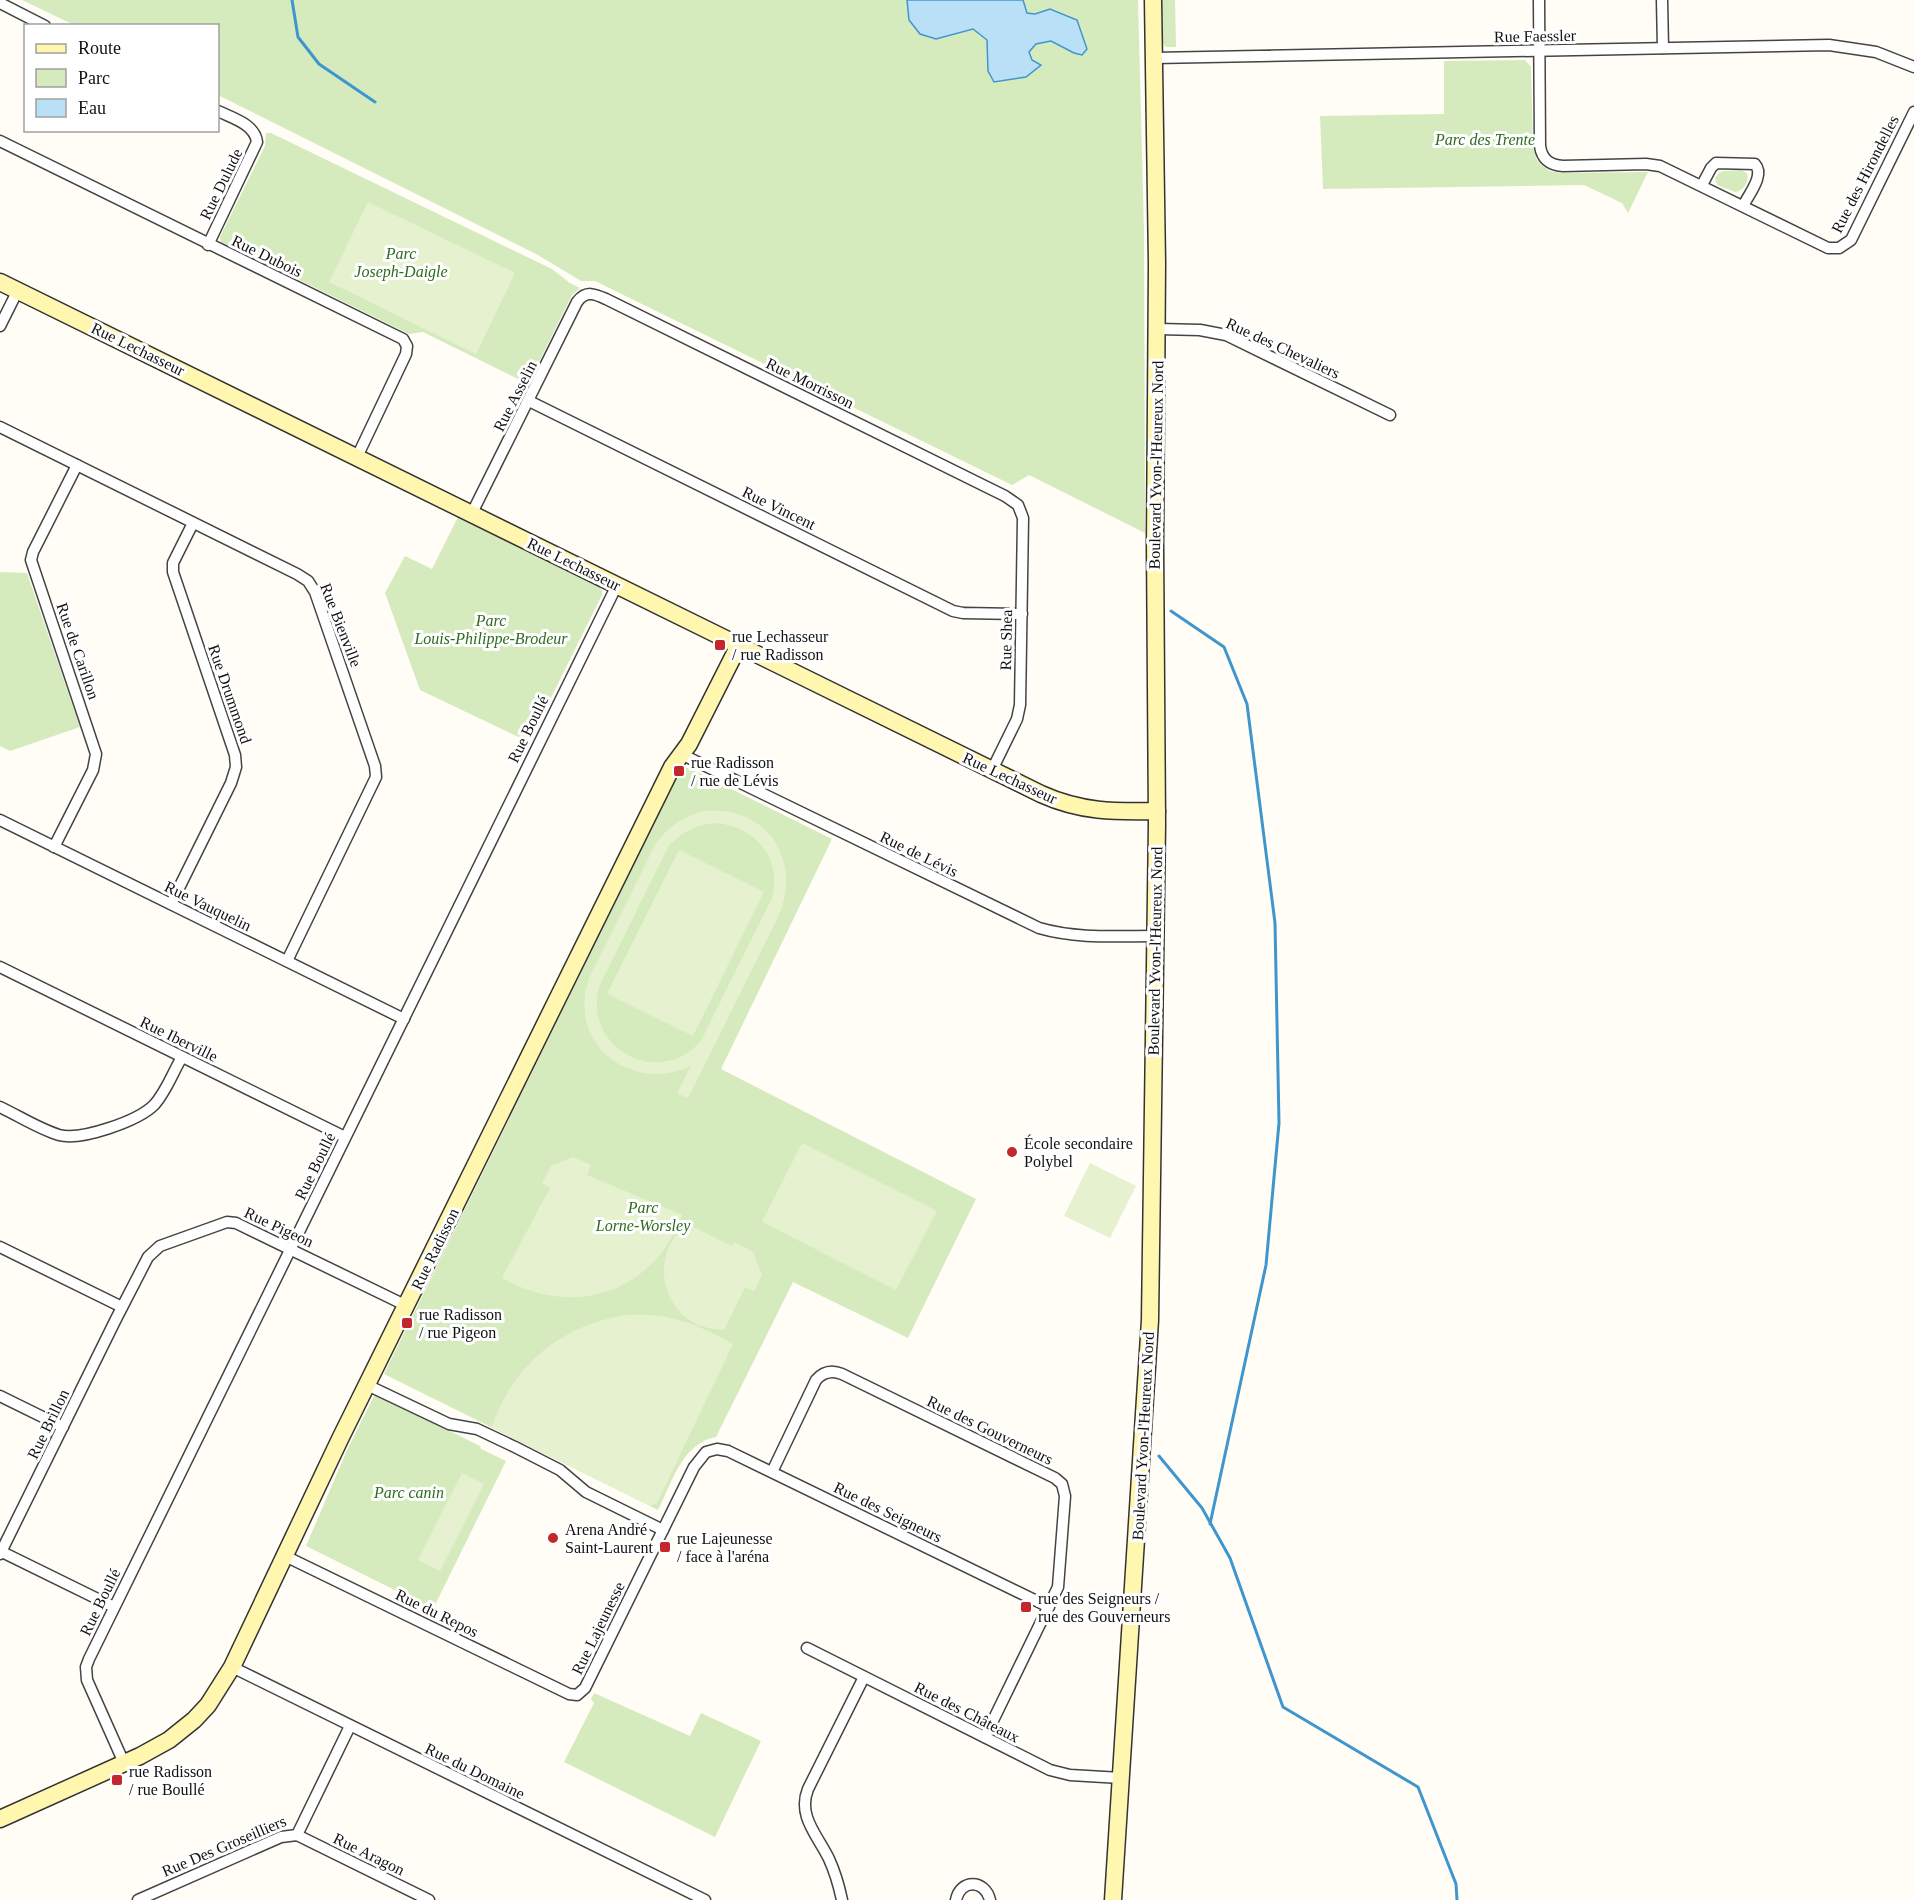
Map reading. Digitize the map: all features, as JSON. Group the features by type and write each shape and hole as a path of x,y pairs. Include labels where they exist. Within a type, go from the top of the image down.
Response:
{"street":[{"name":"Boulevard Yvon-l'Heureux Nord","path":"1113,1900 1150,1320 1157,812 1155,544 1158,329 1153,0"},
{"path":"1539,0 1539,51"},
{"path":"1662,0 1663,48"},
{"path":"0,3 41,24"},
{"name":"Rue Faessler","path":"1154,58 1841,46 1876,52 1914,68"},
{"name":"Rue des Hirondelles","path":"1539,51 1540,146 1541,153 1547,161 1563,166 1655,165 1702,185 1824,246 1835,248 1845,245 1853,237 1914,112"},
{"name":"Rue Dulude","path":"208,245 257,142 257,136 251,128 219,112"},
{"name":"Rue Dubois","path":"0,141 405,341 406,354 357,457"},
{"path":"1702,185 1716,163 1753,163 1758,167 1760,174 1743,206"},
{"name":"Rue Lechasseur","path":"0,282 1041,794 1071,806 1105,811 1157,812"},
{"path":"0,327 18,290"},
{"name":"Rue Asselin","path":"472,513 577,302 586,294"},
{"name":"Rue Morrisson","path":"586,294 594,294 617,304 1007,497 1018,505"},
{"name":"Rue des Chevaliers","path":"1158,329 1200,330 1226,335 1390,415"},
{"name":"Rue Vincent","path":"529,401 953,610 963,613 1022,614"},
{"name":"Rue Bienville","path":"0,427 301,576 311,584 376,770 372,788 287,961"},
{"name":"Rue de Carillon","path":"54,847 93,770 96,754 33,568 32,558 77,465"},
{"name":"Rue Shea","path":"992,770 1020,708 1023,518 1018,505"},
{"name":"Rue Drummond","path":"171,904 231,783 236,767 235,755 173,572 173,563 193,523"},
{"name":"Rue Boullé","path":"124,1763 90,1689 86,1671 89,1659 617,585"},
{"name":"Rue Radisson","path":"0,1819 161,1745 186,1727 208,1704 232,1667 367,1385 672,767 689,744 739,645"},
{"name":"Rue de Lévis","path":"681,754 1039,928 1082,936 1155,936"},
{"name":"Rue Vauquelin","path":"0,820 404,1019"},
{"name":"Rue Iberville","path":"0,968 345,1137"},
{"path":"0,1107 56,1134 84,1135 134,1118 148,1110 157,1101 182,1057"},
{"name":"Rue Pigeon","path":"122,1307 145,1262 156,1249 232,1222 407,1305"},
{"path":"0,1247 122,1307"},
{"name":"Rue Brillon","path":"0,1552 122,1307"},
{"name":"Rue des Gouverneurs","path":"772,1472 818,1377 828,1372 835,1372 1060,1482 1065,1496 1058,1587 985,1737"},
{"path":"367,1385 449,1424 477,1429 515,1447 560,1470 586,1492 663,1530"},
{"path":"0,1396 63,1427"},
{"name":"Rue Lajeunesse","path":"577,1695 585,1688 697,1462 703,1454 713,1449"},
{"name":"Rue des Seigneurs","path":"713,1449 728,1451 1049,1606"},
{"path":"0,1552 114,1607"},
{"name":"Rue du Repos","path":"285,1556 569,1694 577,1695"},
{"name":"Rue des Châteaux","path":"807,1648 1056,1772 1121,1778"},
{"name":"Rue du Domaine","path":"232,1667 705,1900"},
{"path":"843,1900 830,1861 807,1819 805,1802 808,1789 864,1677"},
{"name":"Rue Des Groseilliers","path":"138,1900 155,1897 281,1837 297,1835 351,1726"},
{"name":"Rue Aragon","path":"297,1835 429,1900"},
{"path":"956,1900 961,1889 967,1884 974,1883 983,1887 990,1900"}],"green space":[{"path":"22,0 1138,0 1144,231 1145,533 1029,475 1012,485 595,281 581,281 538,255 219,96 219,24 72,24"},
{"path":"1160,0 1175,0 1176,47 1166,47 1161,41"},
{"name":"Parc des Trente","path":"1525,60 1531,67 1533,147 1536,158 1550,171 1561,173 1648,172 1628,213 1622,203 1584,185 1323,189 1320,116 1444,114 1444,61"},
{"name":"Parc Joseph-Daigle","path":"266,133 271,133 552,269 580,288 572,295 528,384 423,332 409,334 235,248 223,245 220,237 265,146"},
{"path":"1741,170 1747,173 1748,180 1745,186 1735,192 1717,185 1715,178 1724,171"},
{"path":"368,202 515,273 476,354 329,282"},
{"name":"Parc Louis-Philippe-Brodeur","path":"458,517 602,590 602,595 529,742 420,690 385,593 405,556 432,569"},
{"path":"0,572 27,573 80,727 10,751 0,746"},
{"name":"Parc Lorne-Worsley","path":"689,768 832,839 721,1069 976,1199 908,1338 793,1282 716,1437 704,1441 686,1456 658,1510 384,1374 680,771"},
{"path":"727,812 746,817 762,827 774,841 782,858 786,876 785,896 778,917 688,1098 677,1093 691,1066 668,1073 646,1073 625,1067 608,1056 595,1041 587,1022 585,1000 590,976 656,843 678,822 697,813","holes":["716,823 743,830 763,847 773,870 772,898 701,1041 684,1055 665,1062 646,1061 628,1055 613,1044 602,1028 597,1009 599,987 668,847 678,837 696,827"]},
{"path":"679,850 764,892 693,1036 607,994"},
{"path":"802,1143 937,1211 896,1290 762,1222"},
{"path":"573,1157 591,1165 587,1175 682,1215 668,1243 646,1269 627,1282 608,1291 587,1296 566,1297 544,1294 523,1288 502,1278 550,1188 542,1183 551,1166"},
{"path":"1090,1163 1136,1186 1110,1238 1064,1216"},
{"path":"687,1224 732,1246 734,1242 753,1252 762,1275 754,1291 745,1287 724,1330 705,1327 688,1319 679,1311 668,1292 664,1270 668,1248"},
{"path":"626,1315 657,1316 682,1321 733,1344 657,1503 650,1506 492,1427 512,1385 542,1352 561,1338 581,1328"},
{"name":"Parc canin","path":"375,1394 506,1461 433,1609 306,1546 348,1448"},
{"path":"462,1473 484,1484 440,1571 418,1560"},
{"path":"594,1693 690,1736 701,1713 761,1741 715,1837 564,1762 594,1703 591,1699"}],"water":[{"path":"907,0 1023,0 1027,13 1035,14 1050,9 1077,20 1087,49 1082,55 1051,41 1036,44 1029,52 1032,60 1041,65 1026,77 994,82 988,71 987,40 973,29 936,39 920,34 909,20"}],"waterway":[{"path":"292,0 298,37 319,64 375,102"},
{"path":"1171,611 1224,647 1247,704 1275,923 1279,1123 1266,1265 1210,1524"},
{"path":"1159,1456 1202,1508 1230,1558 1283,1707 1418,1787 1456,1884 1457,1900"}],"place":[{"name":"rue Lechasseur / rue Radisson","path":"720,645"},
{"name":"rue Radisson / rue de Lévis","path":"679,771"},
{"name":"École secondaire Polybel","path":"1012,1152"},
{"name":"rue Radisson / rue Pigeon","path":"407,1323"},
{"name":"Arena André Saint-Laurent","path":"553,1538"},
{"name":"rue Lajeunesse / face à l'aréna","path":"665,1547"},
{"name":"rue des Seigneurs / rue des Gouverneurs","path":"1026,1607"},
{"name":"rue Radisson / rue Boullé","path":"117,1780"}]}
